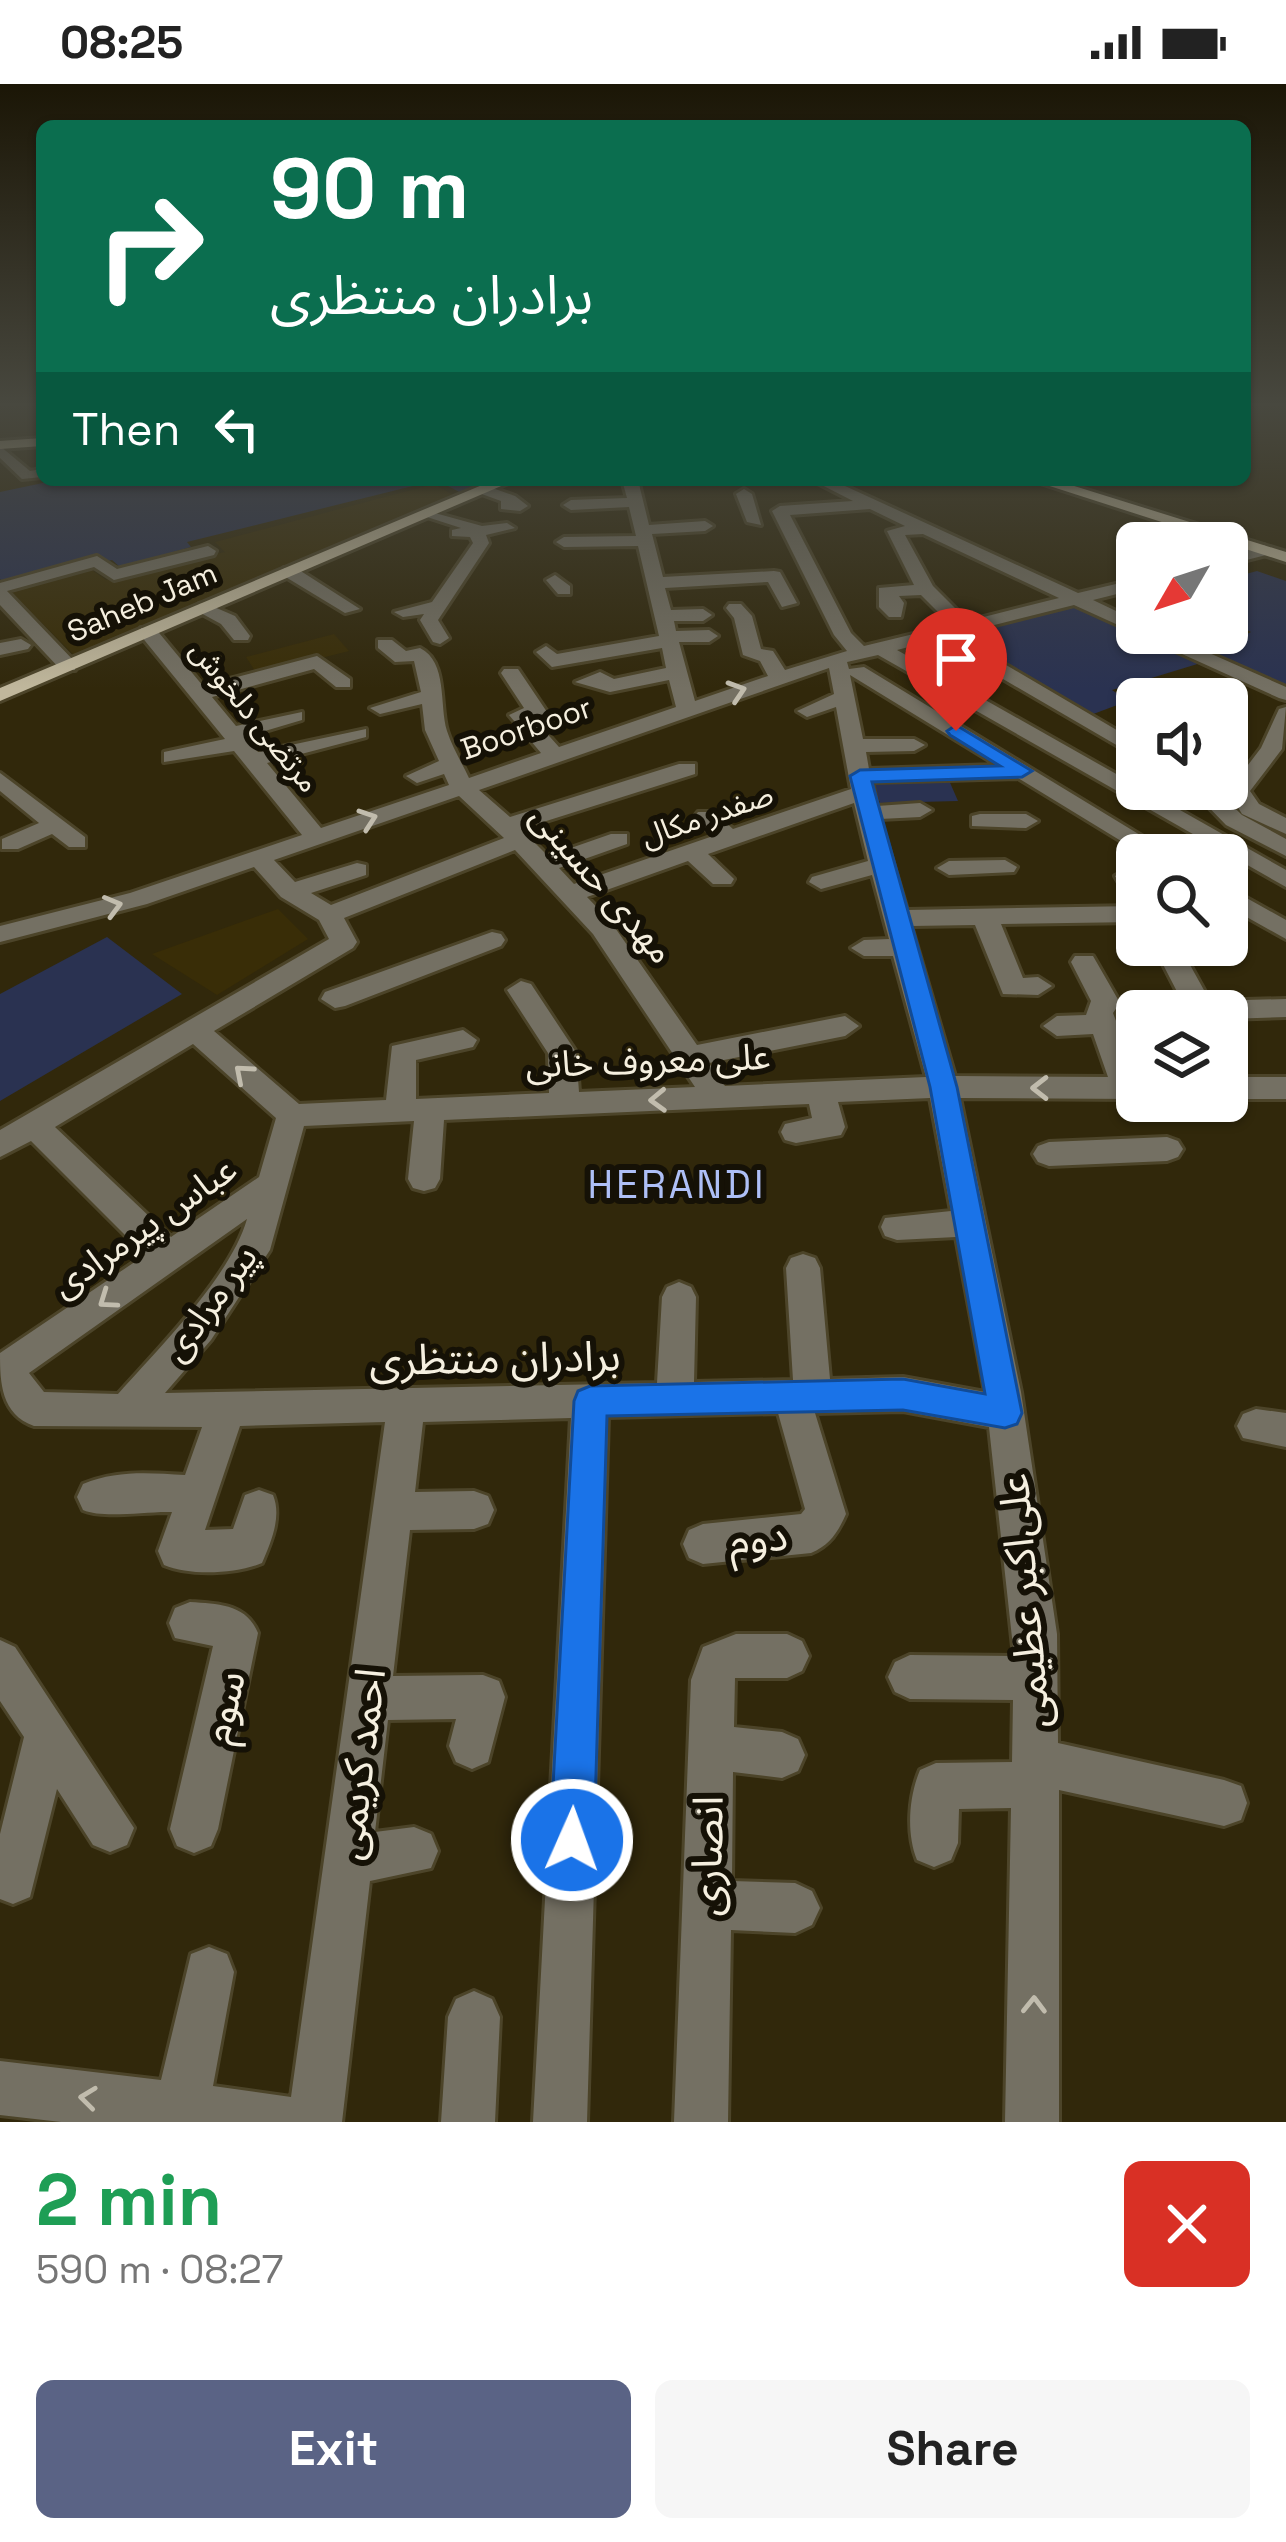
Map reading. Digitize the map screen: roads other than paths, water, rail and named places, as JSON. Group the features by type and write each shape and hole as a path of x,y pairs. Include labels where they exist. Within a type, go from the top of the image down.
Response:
{"main road":[{"name":"Saheb Jam","path":"0,695 463,499"},
{"path":"1100,499 1286,557"}],"street":[{"path":"509,499 506,506 520,506"},
{"path":"634,499 686,708"},
{"path":"745,499 753,518 780,511 841,514 874,504"},
{"path":"863,499 1116,618"},
{"path":"571,505 639,522"},
{"path":"780,511 847,658 1126,834"},
{"path":"430,513 477,539"},
{"path":"598,518 705,526"},
{"path":"564,542 639,522"},
{"path":"450,542 507,528"},
{"path":"932,529 888,531 923,584 965,628"},
{"path":"405,616 433,604 451,589 477,539"},
{"path":"1248,554 1264,550"},
{"path":"58,670 0,591 97,561 114,575 208,551"},
{"path":"654,583 753,559"},
{"path":"722,570 775,576 791,601"},
{"path":"290,572 351,609"},
{"path":"887,582 923,584"},
{"path":"896,613 885,603 895,603 885,592 923,584"},
{"name":"Boorboor","path":"0,934 138,899 407,805 456,775 521,755 553,754 580,735 847,658 1116,591"},
{"path":"755,599 825,603"},
{"path":"433,604 429,620 440,638"},
{"path":"206,608 228,620 241,636"},
{"path":"735,608 743,616 753,655 766,655 779,678"},
{"path":"662,616 703,615"},
{"path":"0,622 10,647 58,670"},
{"name":"مرتضی دلخوش","path":"148,632 316,837"},
{"path":"940,634 976,667 1114,737"},
{"path":"546,652 552,661 709,636"},
{"path":"385,644 435,674"},
{"path":"1194,654 1276,691 1286,709 1271,749 1248,778"},
{"path":"847,658 1064,753 1286,880"},
{"name":"علی‌اکبر عظیمی","path":"847,658 845,697 864,794 901,956 943,1087 1005,1413 1036,1634 1032,2122"},
{"path":"198,694 317,662 343,682"},
{"path":"585,682 600,678 610,686 676,672"},
{"path":"511,673 537,712 519,715 553,754"},
{"path":"380,708 435,674"},
{"path":"435,674 424,732 456,775"},
{"path":"807,711 845,697"},
{"path":"1086,722 1114,710"},
{"path":"241,746 295,716"},
{"path":"172,757 359,733"},
{"path":"854,746 914,745"},
{"path":"864,794 981,783 1064,753"},
{"path":"1286,756 1266,790 1272,808 1286,824"},
{"path":"329,915 513,833 686,769"},
{"path":"417,776 456,775"},
{"name":"مهدی حسینی","path":"456,775 602,928 718,1097"},
{"path":"0,780 77,842"},
{"path":"864,794 920,810"},
{"name":"صفدر مکال","path":"570,894 864,794"},
{"path":"407,805 428,826"},
{"path":"1248,806 1286,824"},
{"path":"1224,810 1286,849"},
{"path":"706,817 729,839"},
{"path":"1147,834 1177,818"},
{"path":"10,844 56,824"},
{"path":"543,866 620,839"},
{"path":"949,868 996,840"},
{"path":"692,852 722,879"},
{"path":"0,1145 344,942 329,915 290,892 258,857"},
{"path":"820,882 882,865"},
{"path":"290,892 357,870"},
{"path":"1248,908 1286,931"},
{"path":"896,919 1116,914"},
{"path":"985,917 1013,988 1038,986"},
{"path":"335,999 402,964 492,940"},
{"path":"863,948 901,956"},
{"path":"1084,962 1106,1003 1099,1011 1116,1054"},
{"path":"521,990 562,1052 566,1103"},
{"path":"1248,1009 1286,1008"},
{"path":"1057,1026 1102,1024"},
{"path":"692,1056 845,1026"},
{"path":"195,1030 292,1115"},
{"path":"424,1179 416,1110 402,1053 463,1040"},
{"path":"1248,1082 1286,1088"},
{"name":"علی معروف خانی","path":"292,1115 943,1087 1116,1088"},
{"path":"796,1132 830,1127 821,1093"},
{"name":"پیر مرادی","path":"127,1410 198,1330 258,1240 292,1115"},
{"path":"34,1125 169,1257"},
{"path":"1049,1154 1167,1149"},
{"name":"عباس پیرمرادی","path":"2,1371 272,1185"},
{"path":"897,1227 969,1223"},
{"path":"802,1397 803,1268"},
{"path":"675,1400 679,1297"},
{"name":"برادران منتظری","path":"2,1371 34,1409 903,1394 1005,1413"},
{"name":"دوم","path":"704,1544 811,1533 826,1514 802,1397"},
{"path":"560,2122 590,1401"},
{"name":"احمد کریمی","path":"315,2122 406,1406"},
{"path":"227,1409 178,1551 248,1550 260,1509"},
{"path":"97,1497 126,1491 198,1494"},
{"path":"392,1511 474,1510"},
{"name":"سوم","path":"190,1623 226,1626 237,1633 194,1828"},
{"name":"انصاری","path":"701,2122 709,1747 718,1661 736,1656 787,1656"},
{"path":"0,1662 110,1828"},
{"path":"910,1677 1036,1678"},
{"path":"368,1698 483,1697 472,1746"},
{"path":"13,1880 47,1734"},
{"path":"709,1747 782,1755"},
{"path":"934,1843 936,1786 1038,1774 1224,1803"},
{"path":"347,1861 414,1851"},
{"path":"706,1905 795,1908"},
{"path":"164,2113 209,1972"},
{"path":"468,2122 474,2018"},
{"path":"0,2088 164,2113 287,2122"}],"district":[{"name":"HERANDI","path":"677,1184"}]}
